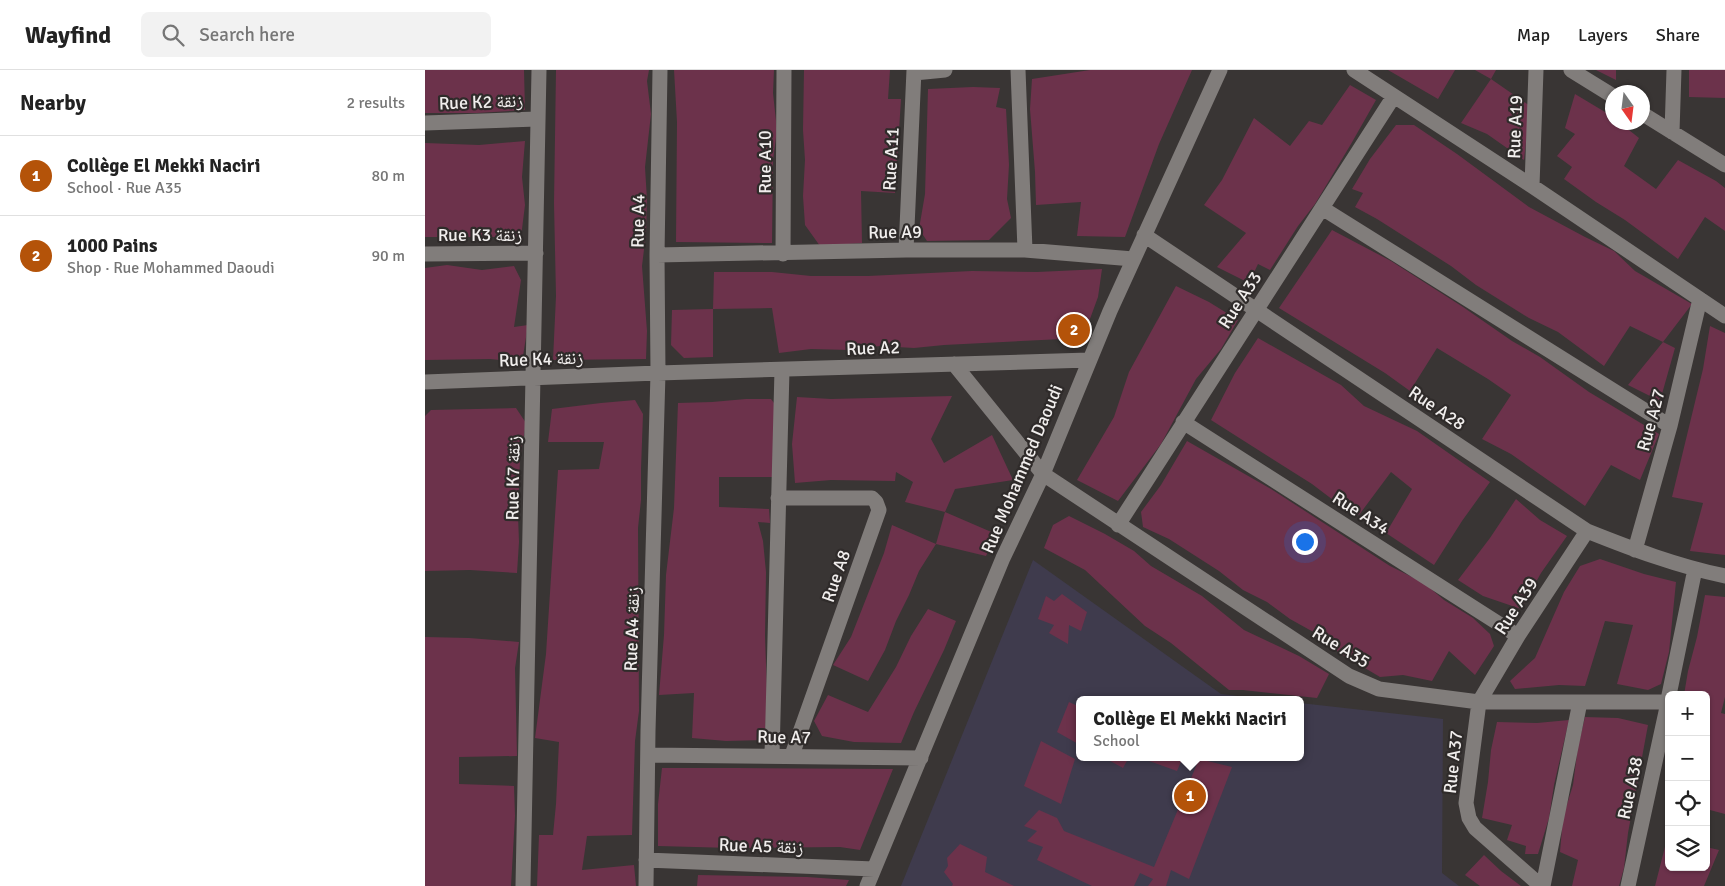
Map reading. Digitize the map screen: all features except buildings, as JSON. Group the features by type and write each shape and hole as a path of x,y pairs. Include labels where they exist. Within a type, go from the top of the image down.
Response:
{"street":[{"name":"Rue K7 زنقة","path":"523,886 539,70"},
{"name":"Rue A4","path":"658,373 657,255 660,70"},
{"name":"Rue A10","path":"783,254 784,70"},
{"path":"914,72 945,70"},
{"path":"1018,70 1025,250"},
{"name":"Rue Mohammed Daoudi","path":"867,886 1003,558 1043,474 1089,360 1133,259 1220,70"},
{"path":"1354,70 1532,186 1725,316"},
{"name":"Rue A19","path":"1532,186 1536,70"},
{"path":"1571,70 1605,91"},
{"path":"1672,132 1675,70"},
{"name":"Rue A11","path":"906,250 914,72"},
{"name":"Rue A33","path":"1118,525 1394,96"},
{"path":"1650,118 1725,165"},
{"name":"Rue K2 زنقة","path":"425,123 537,119"},
{"path":"1322,208 1671,426"},
{"name":"Rue A28","path":"1145,235 1587,531 1635,550 1695,569 1725,576"},
{"name":"Rue A9","path":"657,255 783,254 906,250 1025,250 1133,259"},
{"name":"Rue K3 زنقة","path":"425,254 536,253"},
{"name":"Rue A27","path":"1635,550 1671,426 1700,299"},
{"name":"Rue A2","path":"658,373 1089,360"},
{"name":"Rue A35","path":"954,364 1043,474 1118,525 1364,683 1379,689 1479,702 1580,702 1665,698"},
{"path":"772,755 782,370"},
{"name":"Rue K4 زنقة","path":"425,382 658,373"},
{"name":"Rue A4 زنقة","path":"646,886 658,373"},
{"name":"Rue A34","path":"1183,422 1518,636"},
{"name":"Rue A8","path":"778,498 872,498 878,505 879,510 792,756"},
{"name":"Rue A39","path":"1479,702 1518,636 1587,531"},
{"name":"Rue A38","path":"1670,691 1695,569"},
{"name":"Rue A37","path":"1479,702 1466,803 1469,818 1475,828 1542,886"},
{"path":"1542,886 1580,702"},
{"name":"Rue A38","path":"1628,886 1665,716"},
{"name":"Rue A7","path":"648,755 921,758"},
{"name":"Rue A5 زنقة","path":"647,860 874,869"}],"shaded area":[{"path":"1033,560 1221,694 1238,696 1076,696 1076,761 1304,761 1304,703 1443,719 1442,873 1459,886 901,886"}],"place":[{"name":"1000 Pains","path":"1074,330"},
{"name":"Collège El Mekki Naciri","path":"1190,796"}]}
